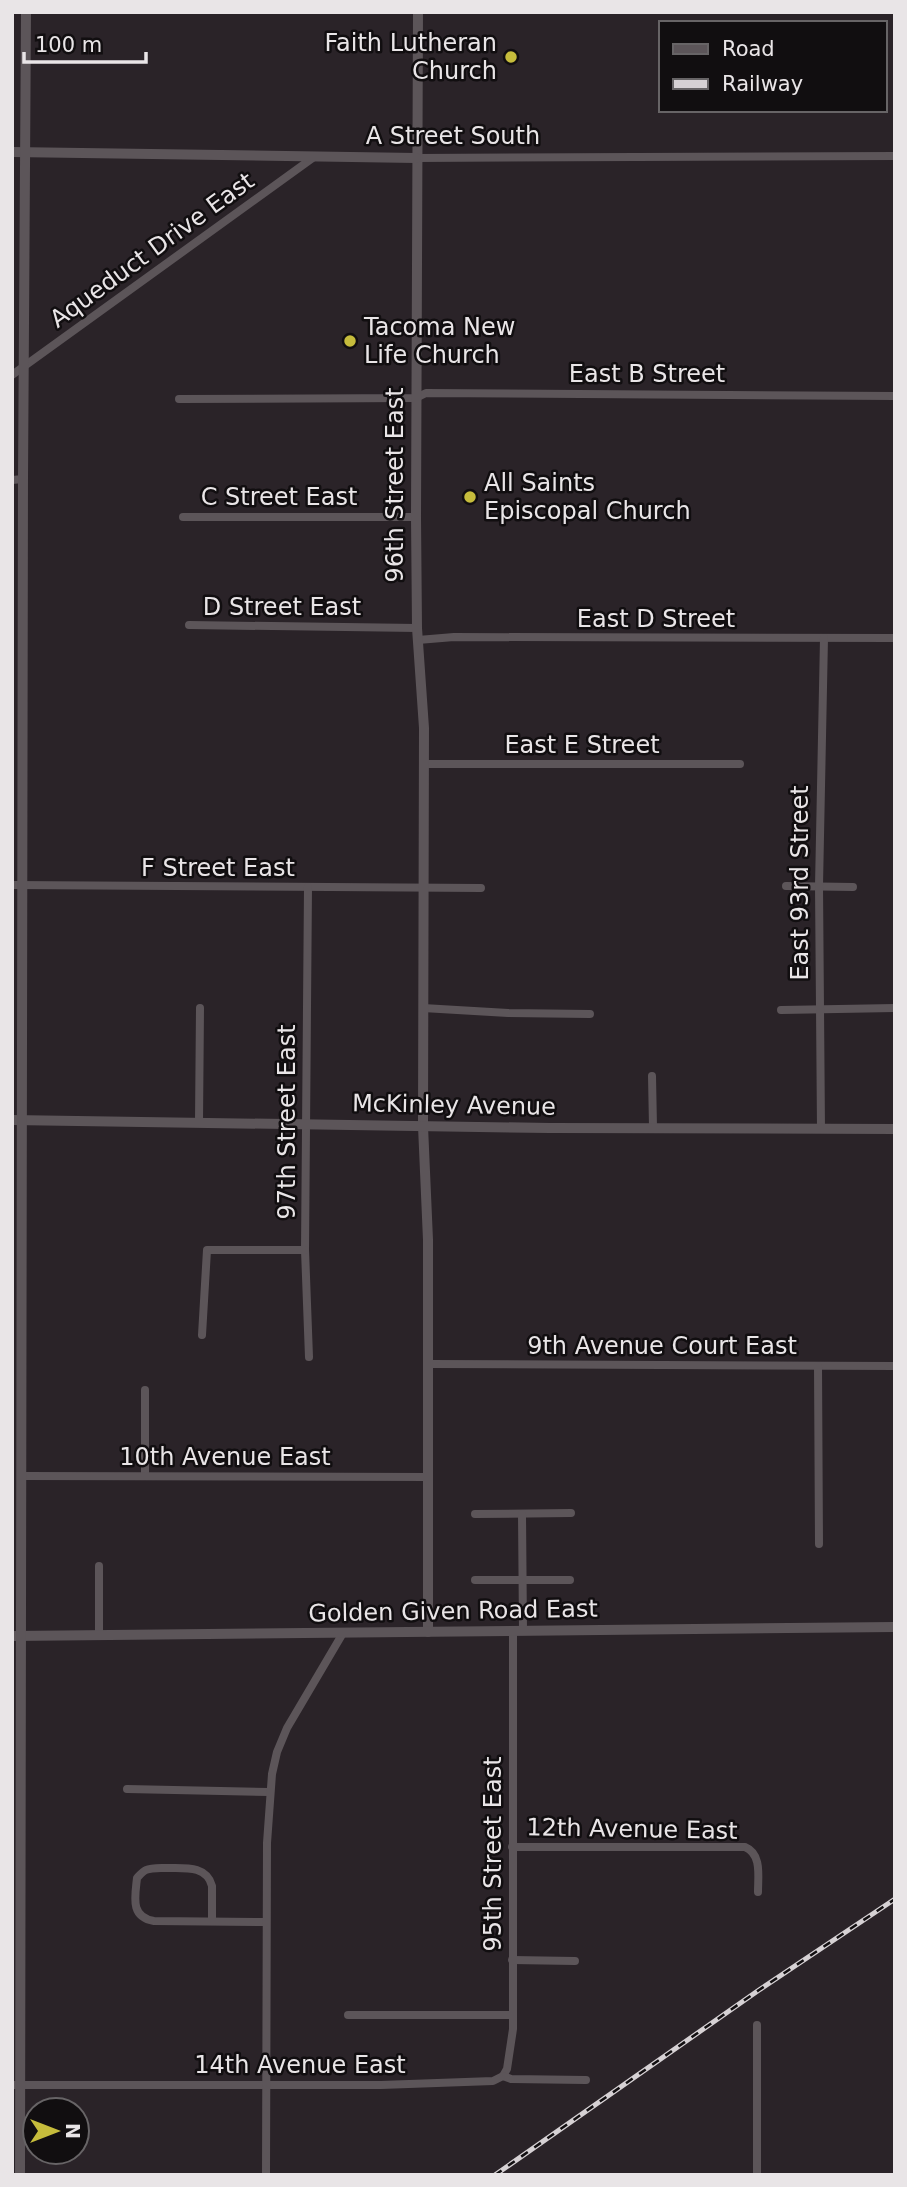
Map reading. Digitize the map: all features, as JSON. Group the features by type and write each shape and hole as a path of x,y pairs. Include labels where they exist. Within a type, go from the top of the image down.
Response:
{"street":[{"path":"20,2175 16,2085 17,1636 23,1476 17,1380 18,480 24,366 26,12"},
{"name":"96th Street East","path":"418,12 416,517 417,628 424,728 423,1126 428,1240 428,1477"},
{"name":"A Street South","path":"12,152 416,158 895,156"},
{"name":"Aqueduct Drive East","path":"12,375 314,157"},
{"name":"East B Street","path":"179,399 416,398 426,393 895,396"},
{"name":"C Street East","path":"183,517 416,517"},
{"name":"D Street East","path":"189,625 417,628"},
{"name":"East D Street","path":"418,640 454,637 895,638"},
{"name":"East 93rd Street","path":"821,1129 819,886 824,638"},
{"name":"East E Street","path":"424,764 740,764"},
{"name":"F Street East","path":"18,886 481,888"},
{"path":"786,886 853,887"},
{"name":"97th Street East","path":"308,887 305,1250 309,1357"},
{"path":"199,1122 200,1008"},
{"path":"423,1008 590,1014"},
{"path":"781,1010 895,1008"},
{"path":"652,1076 653,1127"},
{"name":"McKinley Avenue","path":"17,1120 895,1129"},
{"path":"202,1335 207,1250 305,1250"},
{"name":"9th Avenue Court East","path":"428,1364 895,1366"},
{"path":"818,1366 819,1544"},
{"path":"145,1390 145,1476"},
{"name":"10th Avenue East","path":"23,1476 428,1477"},
{"path":"428,1477 428,1632"},
{"path":"475,1514 571,1513"},
{"name":"95th Street East","path":"503,2076 511,2047 513,2015 512,1847 518,1630 523,1580 522,1514"},
{"path":"99,1566 99,1636"},
{"path":"475,1580 570,1580"},
{"name":"Golden Given Road East","path":"17,1636 895,1627"},
{"path":"265,2175 266,1922 270,1792 276,1752 287,1728 343,1633"},
{"path":"127,1789 270,1792"},
{"name":"12th Avenue East","path":"512,1847 745,1847 756,1856 758,1892"},
{"path":"212,1921 214,1895 209,1878 202,1871 194,1868 154,1868 143,1872 137,1878 136,1907 144,1919 154,1921 266,1922"},
{"path":"512,1960 575,1961"},
{"path":"348,2015 513,2015"},
{"path":"757,2025 757,2175"},
{"name":"14th Avenue East","path":"16,2085 382,2085 493,2081 503,2076 524,2080 586,2080"}],"railway":[{"path":"495,2175 759,1990 895,1899"}],"place":[{"name":"Faith Lutheran Church","path":"511,57"},
{"name":"Tacoma New Life Church","path":"350,341"},
{"name":"All Saints Episcopal Church","path":"470,497"}]}
